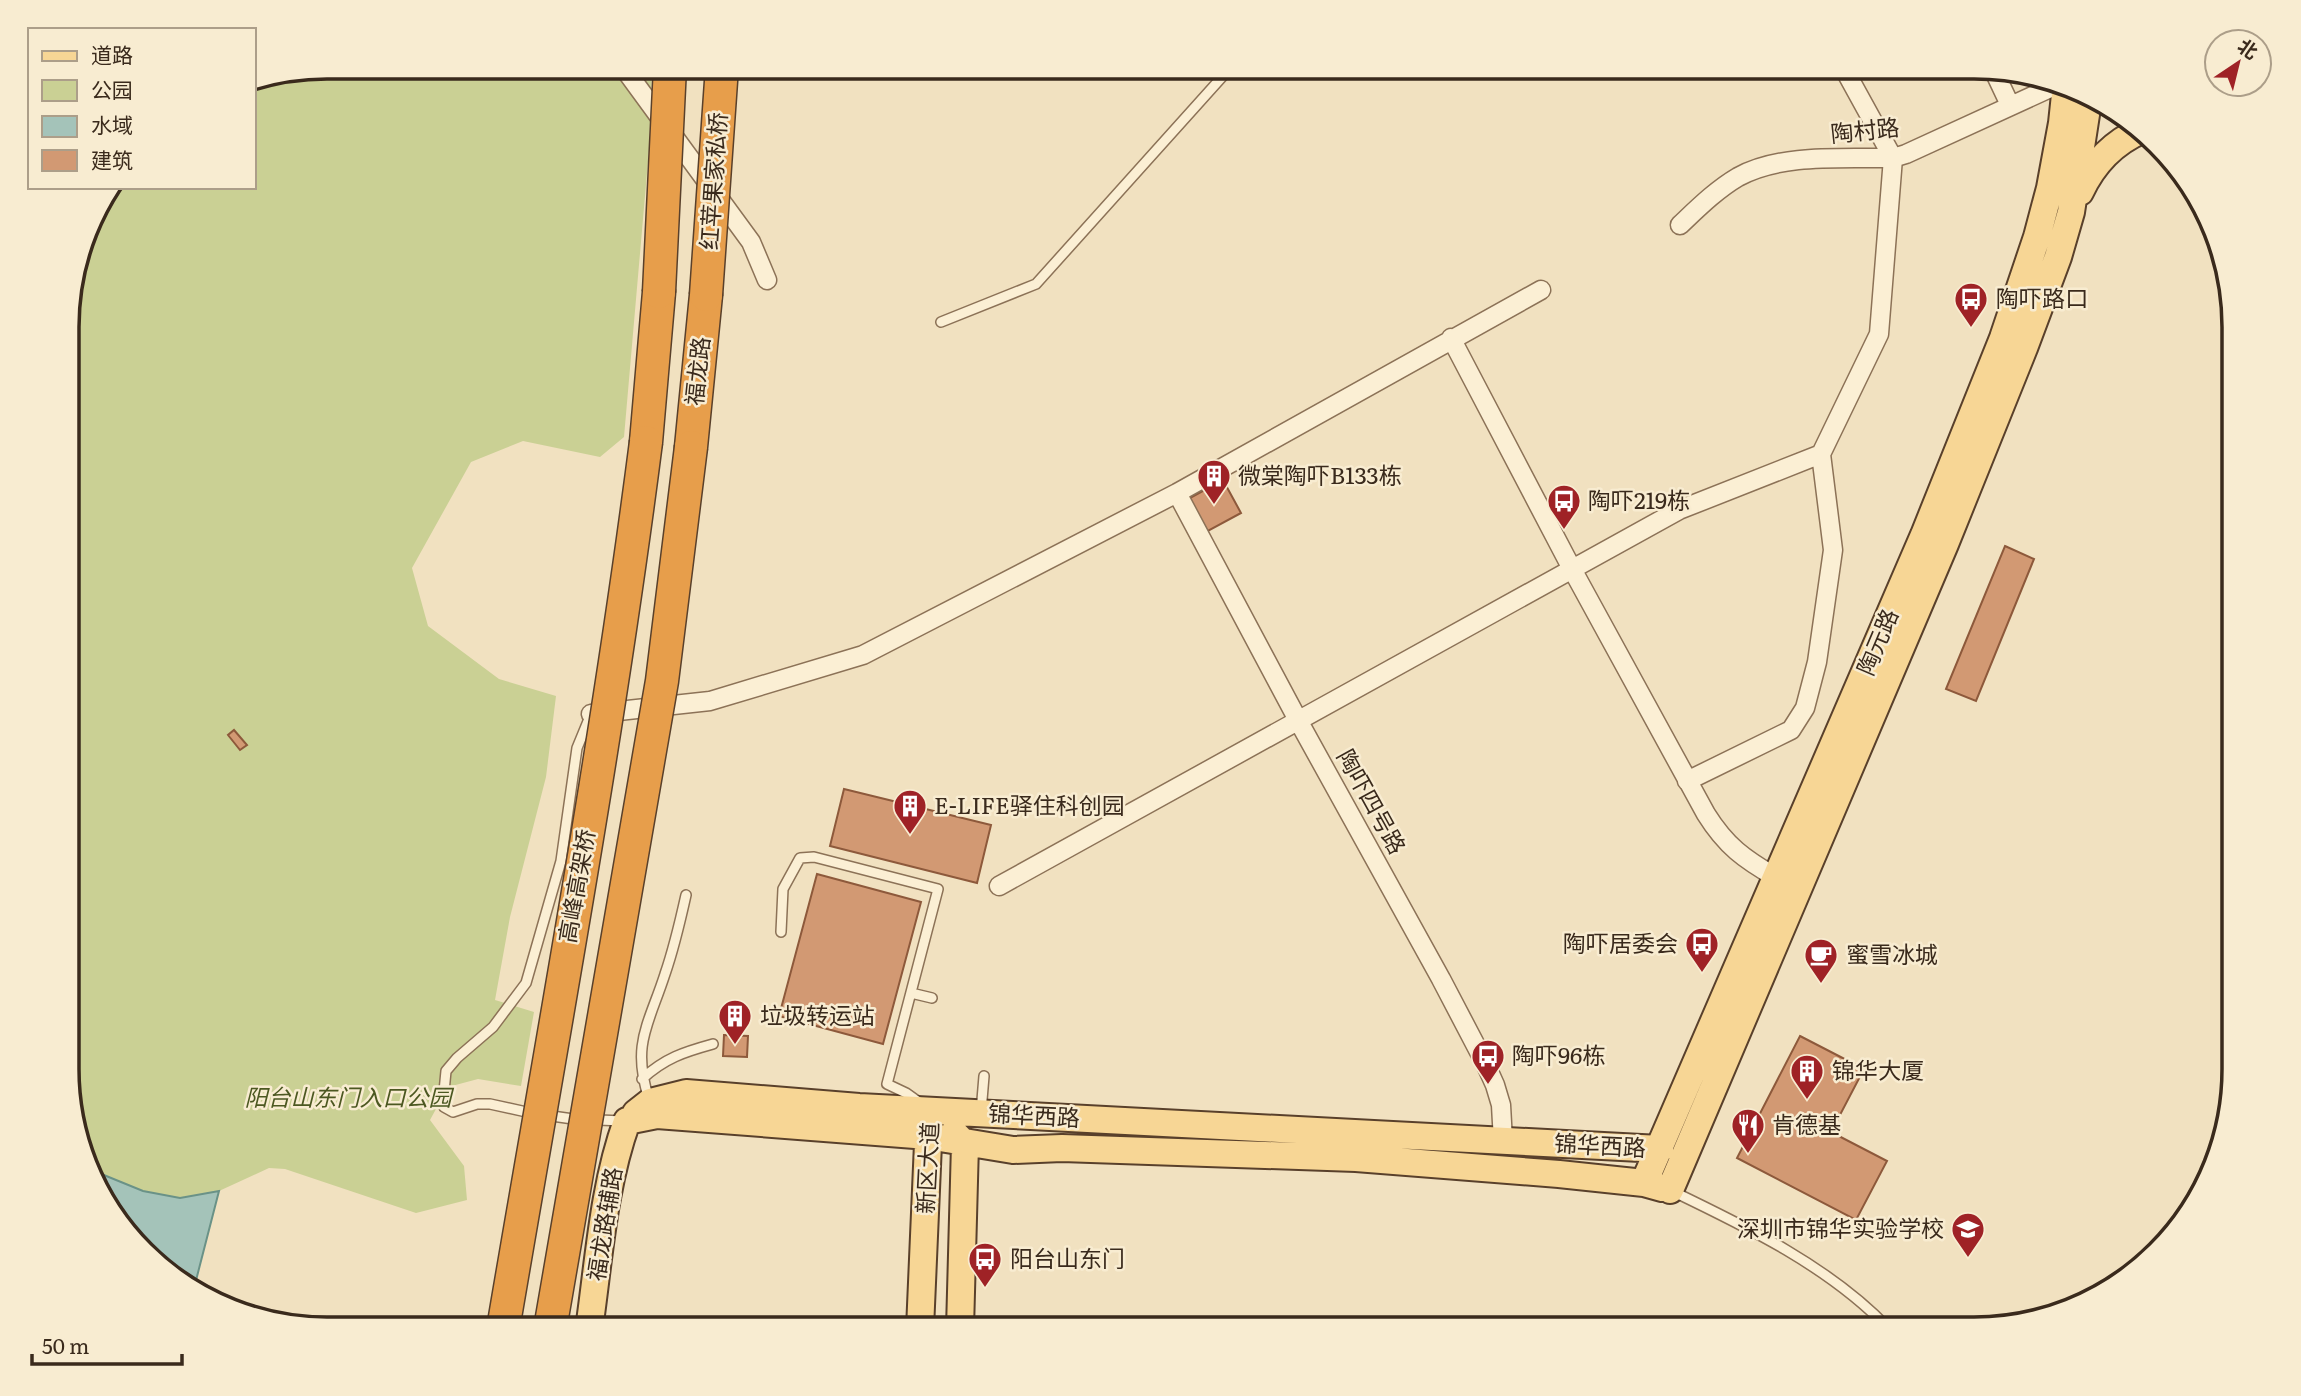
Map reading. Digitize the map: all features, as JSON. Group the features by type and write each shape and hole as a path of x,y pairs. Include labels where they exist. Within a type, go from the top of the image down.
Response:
{"highway":[{"name":"红苹果家私桥","path":"659,292 669,79"},
{"name":"红苹果家私桥","path":"706,295 721,79"},
{"name":"福龙路","path":"646,442 659,292"},
{"name":"福龙路","path":"552,1317 662,681 691,447 706,295"},
{"name":"高峰高架桥","path":"505,1317 609,696 646,442"}],"main road":[{"name":"陶元路","path":"1644,1183 1924,535 2003,338 2037,237 2050,188 2065,96"},
{"name":"陶元路","path":"1670,1190 1945,544 2024,348 2058,257 2071,212 2087,106"},
{"path":"2071,212 2086,180 2100,160 2122,140 2132,135"},
{"name":"锦华西路","path":"627,1121 646,1091 859,1107 929,1123"},
{"name":"锦华西路","path":"627,1121 657,1115 929,1123 981,1113 1660,1149 1670,1190 1644,1183 1356,1158 1062,1148 1013,1150 965,1144"},
{"name":"福龙路辅路","path":"591,1317 611,1181 627,1121"},
{"name":"新区大道","path":"921,1317 929,1123 965,1144 961,1317"},
{"path":"925,1255 963,1258"}],"street":[{"path":"632,79 751,243 766,280"},
{"path":"1686,781 1791,730 1805,708 1817,663 1833,550 1821,454 1879,334 1893,158 1850,79"},
{"path":"1998,80 2010,105"},
{"name":"陶村路","path":"1680,225 1713,194 1762,166 1790,162 1893,158 2046,89"},
{"path":"591,714 710,701 863,655 1177,493 1541,290"},
{"path":"1451,338 1686,781 1725,842 1741,857 1777,878"},
{"path":"999,886 1679,510 1821,454"},
{"name":"陶吓四号路","path":"1177,493 1496,1085 1503,1115 1503,1140"}],"lane":[{"path":"941,322 1035,284 1219,79"},
{"path":"591,714 577,748 561,862 526,983 493,1027 446,1071 443,1102 444,1107 453,1112 477,1104 490,1104 573,1119 627,1121"},
{"path":"781,932 783,889 800,858 814,856 937,889 887,1084 906,1093 929,1123"},
{"path":"646,1091 640,1047 669,963 686,895"},
{"path":"911,993 932,998"},
{"path":"646,1091 658,1064 684,1052 713,1044"},
{"path":"981,1113 984,1076"},
{"path":"1670,1190 1824,1273 1878,1317"}],"green space":[{"name":"阳台山东门入口公园","path":"310,79 652,79 649,150 624,437 600,457 523,441 471,462 412,568 428,626 499,679 556,696 546,777 510,917 495,1000 534,1012 521,1086 478,1079 448,1087 430,1120 464,1166 467,1200 416,1213 285,1169 269,1168 219,1191 181,1198 143,1191 102,1174 87,1134 79,1086 79,310 87,262 104,217 120,189 256,189 256,89 262,87"}],"water":[{"path":"102,1174 143,1191 180,1198 219,1191 196,1280 163,1256 140,1233 120,1207"}],"building":[{"name":"微棠陶吓B133栋","path":"1223,480 1241,513 1206,532 1188,499"},
{"path":"2005,546 2034,559 1976,701 1946,689"},
{"path":"234,730 247,745 240,750 228,735"},
{"name":"E-LIFE驿住科创园","path":"844,789 991,825 977,883 830,846"},
{"path":"817,874 921,902 883,1044 779,1016"},
{"name":"垃圾转运站","path":"724,1035 748,1036 747,1057 723,1056"},
{"name":"锦华大厦","path":"1800,1036 1864,1069 1831,1132 1887,1161 1856,1220 1737,1158"}],"place":[{"name":"陶吓路口","path":"1971,329"},
{"name":"微棠陶吓B133栋","path":"1214,506"},
{"name":"陶吓219栋","path":"1564,531"},
{"name":"E-LIFE驿住科创园","path":"910,836"},
{"name":"陶吓居委会","path":"1702,974"},
{"name":"蜜雪冰城","path":"1821,985"},
{"name":"垃圾转运站","path":"735,1046"},
{"name":"陶吓96栋","path":"1488,1086"},
{"name":"锦华大厦","path":"1807,1101"},
{"name":"肯德基","path":"1748,1155"},
{"name":"深圳市锦华实验学校","path":"1968,1259"},
{"name":"阳台山东门","path":"985,1289"}]}
